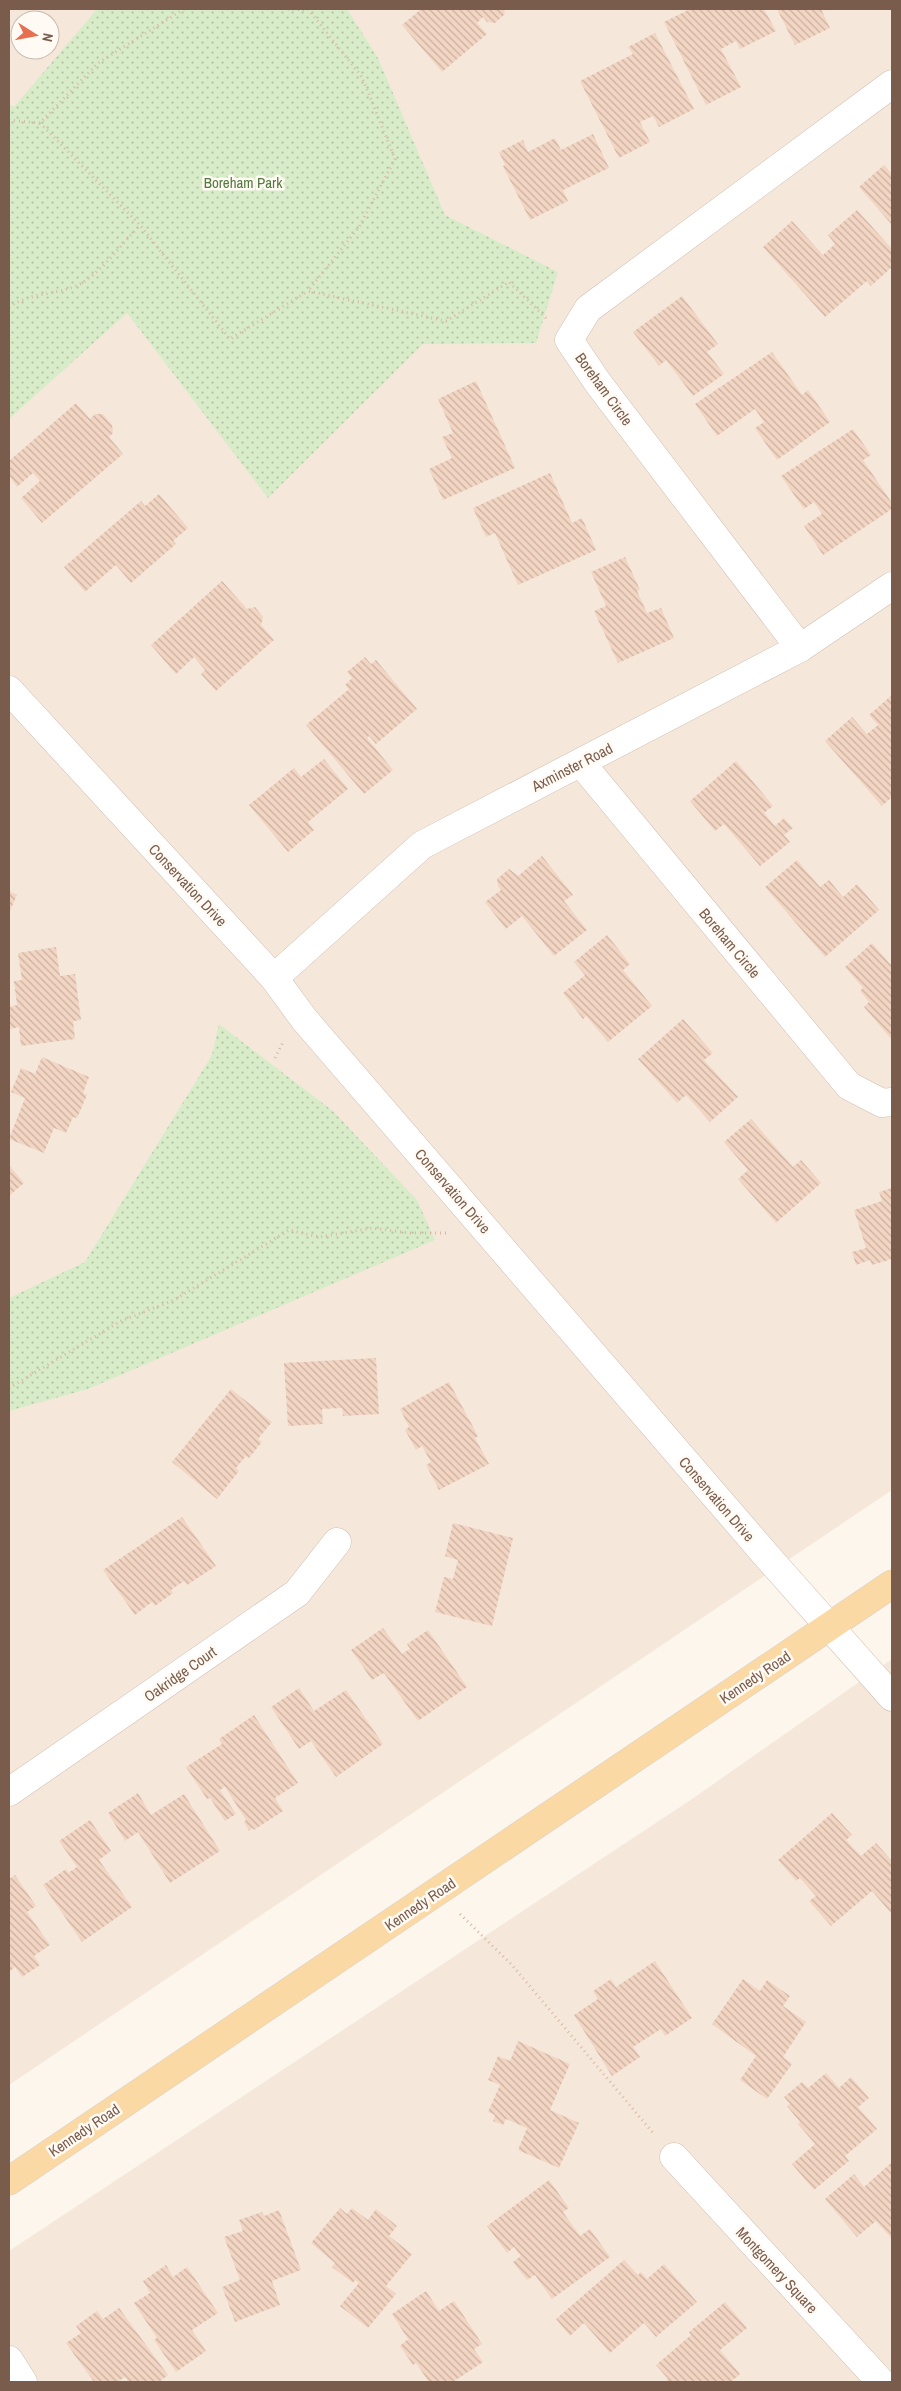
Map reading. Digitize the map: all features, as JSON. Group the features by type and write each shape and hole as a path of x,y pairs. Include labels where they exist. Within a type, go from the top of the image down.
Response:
{"main road":[{"name":"Kennedy Road","path":"9,2181 892,1584"}],"street":[{"name":"Boreham Circle","path":"800,648 598,383 569,340 588,309 892,84"},
{"name":"Axminster Road","path":"274,978 422,845 800,648 892,586"},
{"name":"Conservation Drive","path":"9,690 274,978 304,1019 772,1562 892,1697"},
{"name":"Boreham Circle","path":"581,763 849,1086 882,1103 892,1102"},
{"name":"Oakridge Court","path":"9,1792 297,1594 337,1542"},
{"name":"Montgomery Square","path":"674,2157 881,2382"},
{"path":"9,2360 23,2382"}],"path":[{"path":"40,123 98,63 184,9"},
{"path":"9,120 40,123 140,226 230,339 308,291 359,227 395,159 362,77 308,9 288,9"},
{"path":"9,307 18,300 81,283 104,264 140,226"},
{"path":"308,291 446,321 509,282 569,340"},
{"path":"275,1058 285,1037"},
{"path":"9,1388 121,1321 174,1300 289,1230 320,1237 372,1228 410,1233 489,1232"},
{"path":"439,1892 512,1965 674,2157"}],"shaded area":[{"path":"9,9 892,9 892,1490 9,2085"},
{"path":"892,1659 892,2382 9,2382 9,2251 692,1799"}],"green space":[{"name":"Boreham Park","path":"97,9 347,9 378,58 445,215 558,272 536,343 423,344 268,498 127,313 9,419 9,104 14,107 54,60 60,60 60,53"},
{"path":"219,1024 333,1111 417,1200 435,1240 88,1389 9,1411 9,1298 85,1262 212,1055"}],"building":[{"path":"421,9 504,9 505,14 495,23 487,22 483,17 477,23 487,34 442,72 402,25"},
{"path":"690,9 764,9 776,31 740,49 736,41 721,49 741,87 706,105 664,22"},
{"path":"777,9 821,9 830,28 795,45"},
{"path":"655,33 694,109 659,127 653,116 640,122 650,142 619,158 580,81 633,54 628,47"},
{"path":"593,134 609,168 563,190 568,201 530,220 503,166 505,165 499,152 523,140 528,152 555,138 561,150"},
{"path":"884,165 892,174 892,225 859,187"},
{"path":"857,210 892,249 892,267 871,286 867,281 825,317 763,247 792,221 823,255 835,244 828,235"},
{"path":"682,296 718,344 707,352 724,374 693,396 666,360 659,366 633,332"},
{"path":"772,352 802,395 808,390 830,422 777,460 755,428 764,422 755,409 717,436 695,404"},
{"path":"476,381 515,468 443,500 429,469 452,458 442,437 453,433 438,399"},
{"path":"76,403 90,419 95,414 103,414 112,425 113,433 109,437 123,454 42,523 21,498 40,481 33,473 17,487 9,476 9,461"},
{"path":"853,429 871,455 863,460 892,503 892,509 823,555 804,526 822,514 814,502 804,509 781,476"},
{"path":"550,473 572,523 582,518 596,550 518,585 495,533 486,537 473,508"},
{"path":"159,494 188,528 173,541 176,544 131,583 116,565 85,592 64,567 141,501 145,506"},
{"path":"625,557 640,590 637,591 647,613 661,608 674,638 618,663 594,611 606,606 591,572"},
{"path":"222,581 247,609 255,607 263,617 261,625 274,640 216,691 201,674 205,670 194,657 176,674 151,645"},
{"path":"365,657 371,664 376,660 417,709 376,744 369,736 367,738 393,770 364,794 306,725 349,689 345,685 352,678 347,672"},
{"path":"892,695 892,797 882,806 825,741 852,717 867,734 878,725 869,715"},
{"path":"324,759 348,789 308,822 314,830 288,852 249,805 294,768 301,777"},
{"path":"736,761 773,806 764,813 775,826 784,818 793,828 784,835 790,842 760,866 724,824 715,831 690,801"},
{"path":"542,856 573,895 564,901 587,930 554,956 522,916 506,929 485,902 501,890 497,879 509,869 518,876"},
{"path":"797,860 820,887 829,880 843,897 857,884 879,910 825,957 765,887"},
{"path":"9,891 17,895 9,913"},
{"path":"607,935 630,964 623,970 652,1006 608,1042 586,1016 583,1019 563,993 585,975 574,962"},
{"path":"872,943 890,964 892,963 892,1040 864,1007 869,1002 860,991 863,988 845,967"},
{"path":"56,947 60,976 75,974 81,1020 73,1021 75,1039 21,1046 19,1027 10,1029 9,1019 9,1007 17,1005 14,981 22,980 18,953"},
{"path":"683,1019 713,1053 704,1060 738,1097 710,1122 686,1095 677,1103 638,1059"},
{"path":"42,1057 89,1077 83,1093 87,1095 77,1118 73,1117 66,1133 54,1128 44,1153 9,1139 25,1098 11,1092 21,1068 35,1074"},
{"path":"751,1119 793,1167 801,1160 821,1183 776,1223 738,1179 748,1170 724,1142"},
{"path":"9,1165 24,1183 9,1196"},
{"path":"892,1188 892,1259 872,1265 870,1260 856,1265 852,1252 866,1248 854,1210 882,1201 879,1192"},
{"path":"376,1358 379,1414 343,1416 342,1408 322,1409 323,1424 288,1426 284,1363"},
{"path":"449,1382 478,1436 475,1438 489,1464 439,1490 426,1465 431,1462 422,1446 416,1450 405,1430 409,1427 400,1409"},
{"path":"231,1389 272,1422 258,1439 262,1442 249,1458 246,1456 236,1468 239,1471 217,1499 172,1462"},
{"path":"182,1517 216,1566 187,1585 184,1581 171,1590 173,1593 155,1606 152,1602 135,1615 103,1570"},
{"path":"453,1523 513,1538 492,1626 435,1612 444,1577 453,1579 458,1560 445,1556"},
{"path":"383,1628 402,1654 410,1649 407,1644 428,1630 467,1687 418,1721 384,1673 372,1680 351,1650"},
{"path":"299,1688 314,1711 346,1690 383,1744 336,1777 311,1741 299,1749 271,1707"},
{"path":"254,1715 298,1783 275,1798 283,1811 254,1830 253,1828 249,1831 244,1822 246,1820 225,1787 220,1790 236,1814 225,1821 210,1798 207,1799 186,1767 222,1744 219,1739"},
{"path":"138,1793 151,1815 184,1794 220,1851 170,1883 138,1832 125,1841 108,1813"},
{"path":"832,1813 852,1835 846,1840 861,1856 876,1843 892,1861 891,1913 872,1891 831,1926 809,1901 816,1896 800,1878 796,1881 778,1860"},
{"path":"90,1820 111,1851 99,1860 132,1907 82,1942 43,1885 66,1869 68,1873 77,1867 59,1841"},
{"path":"15,1875 36,1906 27,1912 50,1945 34,1956 40,1965 22,1977 15,1967 9,1972 9,1879"},
{"path":"655,1961 692,2018 665,2036 661,2029 633,2047 640,2057 612,2076 574,2015 598,1999 593,1991 611,1979 616,1987"},
{"path":"743,1979 760,1991 767,1980 790,1996 783,2006 806,2022 783,2057 792,2064 767,2099 740,2080 756,2056 712,2024"},
{"path":"518,2041 570,2064 550,2110 579,2123 559,2168 518,2150 527,2128 506,2119 503,2125 493,2121 495,2115 488,2112 500,2085 488,2080 498,2056 510,2061"},
{"path":"826,2073 839,2088 851,2077 869,2098 858,2107 877,2129 845,2156 849,2161 814,2190 792,2164 815,2144 798,2124 800,2122 787,2106 790,2104 784,2097 802,2082 808,2088"},
{"path":"892,2162 892,2239 876,2221 857,2237 825,2199 854,2174 864,2187"},
{"path":"549,2180 569,2208 563,2212 580,2236 590,2229 610,2257 552,2299 535,2275 527,2280 513,2262 521,2256 514,2247 507,2253 487,2226"},
{"path":"340,2208 347,2214 352,2208 368,2220 376,2209 397,2226 389,2236 412,2254 386,2286 396,2294 368,2328 340,2306 359,2283 355,2280 353,2283 332,2267 335,2263 311,2243"},
{"path":"279,2210 301,2270 272,2281 280,2305 235,2322 222,2287 240,2280 224,2237 243,2231 239,2220 262,2212 264,2216"},
{"path":"624,2260 638,2275 641,2272 647,2279 664,2264 697,2302 656,2337 644,2323 610,2353 584,2323 570,2336 556,2319"},
{"path":"166,2265 173,2277 187,2267 218,2313 192,2330 206,2351 176,2372 154,2340 157,2338 134,2303 150,2293 143,2281"},
{"path":"426,2291 439,2311 454,2301 482,2344 474,2349 483,2362 453,2382 429,2382 416,2363 413,2365 400,2346 408,2339 392,2314"},
{"path":"725,2302 747,2328 720,2350 740,2374 731,2382 665,2382 668,2379 656,2365 691,2335 689,2332"},
{"path":"119,2308 168,2375 159,2382 129,2382 125,2377 117,2382 94,2382 66,2343 81,2333 76,2326 97,2311 103,2319"}]}
